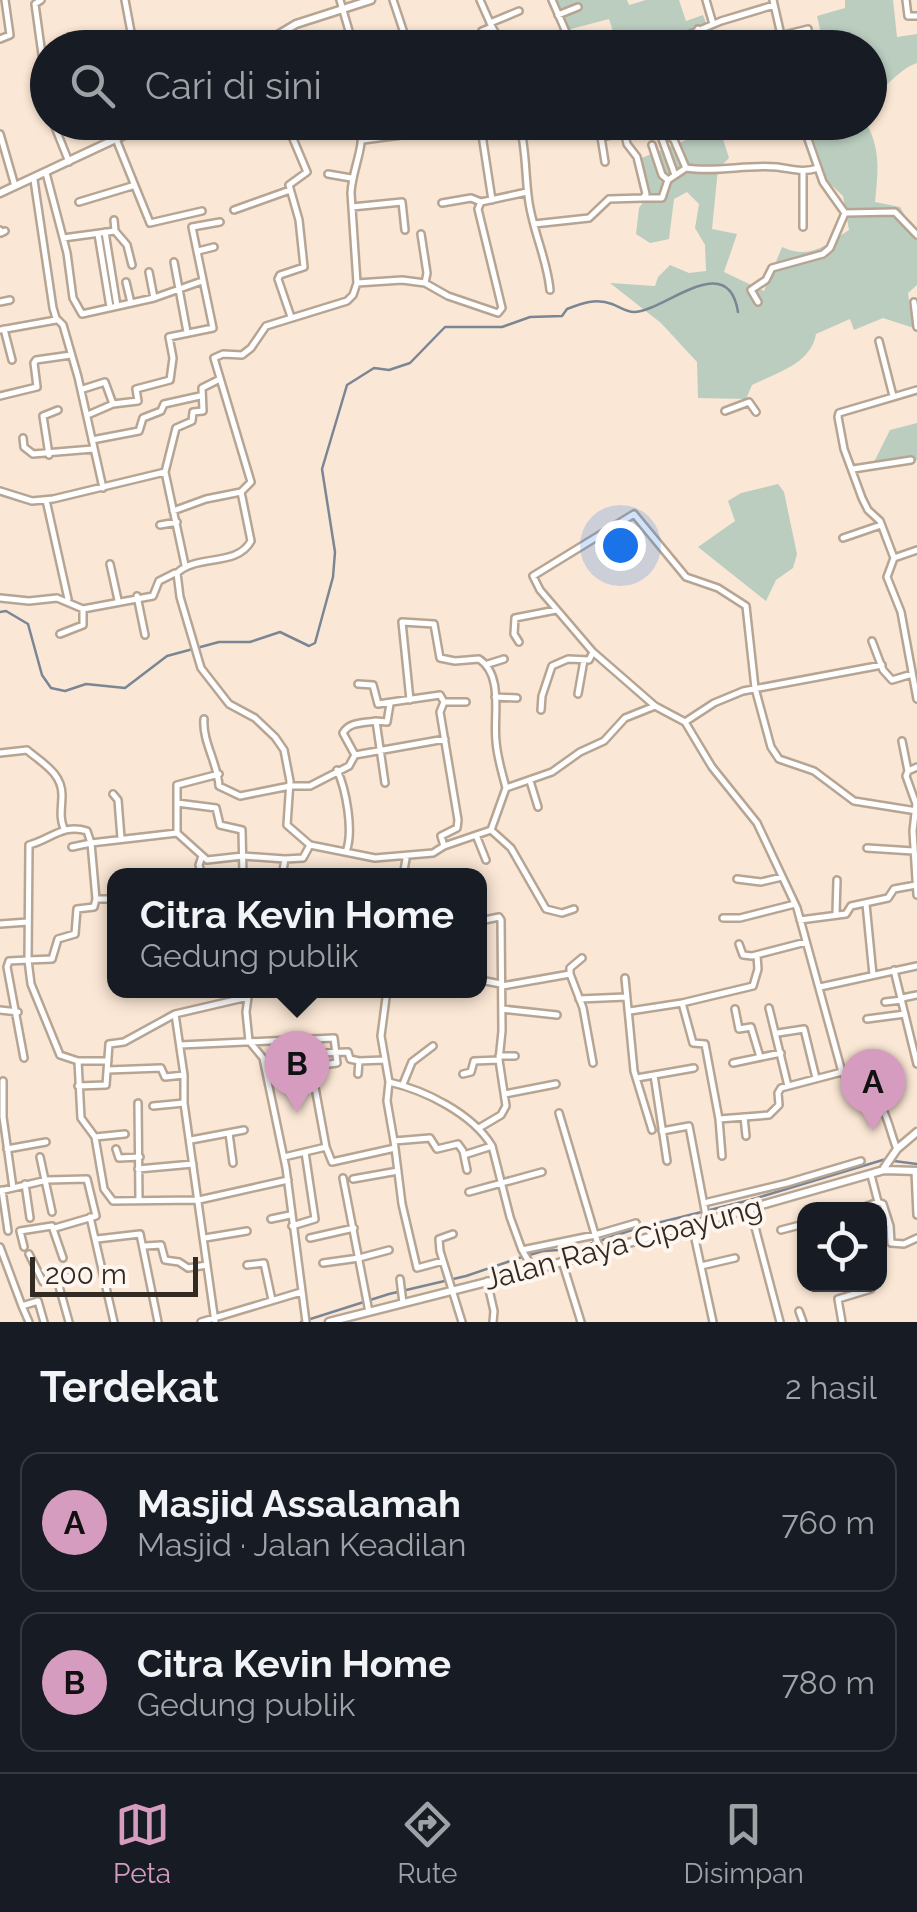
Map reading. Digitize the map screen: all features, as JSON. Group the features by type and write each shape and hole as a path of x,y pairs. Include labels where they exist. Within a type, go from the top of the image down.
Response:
{"main road":[{"path":"286,30 371,0"},
{"path":"0,193 114,140"},
{"path":"894,1160 917,1132"},
{"name":"Jalan Raya Cipayung","path":"329,1322 367,1304 487,1282 562,1262 597,1243 692,1225 747,1208 761,1196 871,1174 894,1160 916,1171"}],"street":[{"path":"0,38 10,36 5,0"},
{"path":"38,30 34,4 41,0"},
{"path":"125,0 130,30"},
{"path":"340,0 349,30"},
{"path":"393,0 403,30"},
{"path":"480,0 494,30"},
{"path":"552,0 564,30"},
{"path":"706,0 712,24"},
{"path":"906,0 908,16 917,16"},
{"path":"698,30 773,3 779,30"},
{"path":"558,15 578,7"},
{"path":"484,30 519,11"},
{"path":"800,30 808,28"},
{"path":"0,136 15,186"},
{"path":"60,140 69,162"},
{"path":"116,140 150,223 202,211"},
{"path":"291,318 279,277 303,270 299,220 290,181 307,172 294,140"},
{"path":"173,511 241,492 251,482 216,355 242,355 254,344 261,329 347,301 353,295 357,283 351,178 363,140"},
{"path":"483,140 492,200"},
{"path":"523,140 527,192 548,268 550,290"},
{"path":"601,140 605,162"},
{"path":"626,140 637,157 644,198"},
{"path":"662,140 676,175"},
{"path":"674,140 686,168"},
{"path":"808,140 818,168 845,213"},
{"path":"652,144 662,175 668,180"},
{"path":"534,224 589,218 609,199 662,198 668,180 686,168 713,172 778,167 803,172 818,168"},
{"path":"803,172 803,227"},
{"path":"46,173 82,314 132,304 204,281"},
{"path":"328,174 351,178"},
{"path":"34,180 53,308 82,390 102,488"},
{"path":"78,202 132,186"},
{"path":"234,210 290,190"},
{"path":"442,202 471,198 481,202 527,192"},
{"path":"352,207 402,202 405,230"},
{"path":"357,283 425,283 492,312 501,310 478,209 481,202"},
{"path":"845,213 896,212 917,235"},
{"path":"758,302 751,290 766,280 772,268 823,254 830,248 845,213"},
{"path":"114,220 115,231 127,244 132,266"},
{"path":"90,414 113,404 138,401 136,389 170,380 173,358 168,339 213,328 192,227 220,222"},
{"path":"0,242 2,231"},
{"path":"63,238 115,231"},
{"path":"102,233 113,306"},
{"path":"421,234 425,283"},
{"path":"198,251 214,248"},
{"path":"174,262 187,332"},
{"path":"149,272 154,298"},
{"path":"126,282 132,304"},
{"path":"0,302 10,300"},
{"path":"914,302 917,327"},
{"path":"12,360 1,329 58,319"},
{"path":"879,341 893,397"},
{"path":"0,396 37,387 36,360 71,355"},
{"path":"185,565 165,472 174,431 180,424 192,421 193,412 203,412 204,386 220,379"},
{"path":"82,390 105,382 113,404"},
{"path":"917,390 838,415 844,450 868,510 882,525 894,558 887,578 896,594 917,699"},
{"path":"92,440 139,430 142,419 161,411 164,404 202,396"},
{"path":"725,411 750,402 756,412"},
{"path":"49,455 43,416 58,410"},
{"path":"23,438 28,452 49,455 93,449"},
{"path":"853,470 911,460"},
{"path":"0,491 46,500 165,472"},
{"path":"0,598 57,598 83,609 154,595 159,581 185,565 247,549 251,536 241,492"},
{"path":"46,500 68,600"},
{"path":"894,1160 884,1110 870,1092 848,1082 842,1072 800,920 756,823 712,768 684,722 655,706 593,652 533,576 634,514 686,577 718,588 744,604 754,688 771,746 779,759 814,771 854,801 916,811"},
{"path":"160,526 177,522"},
{"path":"843,538 882,525"},
{"path":"894,558 917,550"},
{"path":"110,564 118,600"},
{"path":"177,573 196,658 229,704 255,718 284,750 290,786 286,823 310,845 375,858 406,858 432,853 491,830"},
{"path":"137,596 145,635"},
{"path":"60,634 83,625 83,609"},
{"path":"519,642 514,634 516,618 557,610"},
{"path":"410,700 402,622 434,624 442,658 479,658 487,665 495,697 495,735 506,788 491,830"},
{"path":"904,627 917,631"},
{"path":"872,641 892,680 914,678"},
{"path":"542,710 542,696 552,666 568,659 590,659 593,652"},
{"path":"487,665 504,658"},
{"path":"578,694 584,660"},
{"path":"684,722 714,703 754,688 828,673 869,670 882,664"},
{"path":"358,684 373,685 377,703 435,694 444,702 466,702"},
{"path":"495,697 517,698"},
{"path":"444,702 440,716 458,826 442,836 444,846"},
{"path":"355,755 343,732 350,725 386,722 390,704"},
{"path":"506,788 570,763 580,752 604,741 625,718 655,706"},
{"path":"204,719 204,732 221,790 240,796 317,783 349,766 355,755"},
{"path":"376,721 385,782"},
{"path":"355,755 445,739"},
{"path":"902,741 906,776 915,796 913,851 917,894"},
{"path":"0,753 27,750 57,776 64,829"},
{"path":"908,770 917,767"},
{"path":"336,770 346,796 350,837 346,852"},
{"path":"219,774 177,785 177,833 207,860 243,856 303,858 310,845"},
{"path":"530,780 538,807"},
{"path":"112,794 118,800 121,838"},
{"path":"177,803 216,808 220,826 242,830 243,868"},
{"path":"24,1058 9,961 28,960 52,959 58,939 75,934 77,909 94,907 96,899 87,831 64,829 28,848 28,960 32,984 60,1055 78,1061 108,1061"},
{"path":"491,830 511,848 546,909 562,913 574,909"},
{"path":"72,847 177,833"},
{"path":"476,835 486,860"},
{"path":"868,848 913,851"},
{"path":"200,868 202,856"},
{"path":"404,868 406,858"},
{"path":"283,868 285,859"},
{"path":"737,879 761,882 782,877"},
{"path":"836,913 837,880"},
{"path":"800,920 846,914 851,906 889,897 894,889 916,884"},
{"path":"96,899 107,899"},
{"path":"723,918 740,918 794,904"},
{"path":"866,904 873,975"},
{"path":"478,1128 505,1110 499,1058 501,918 487,919"},
{"path":"0,924 28,922"},
{"path":"740,944 743,954 757,956 806,942"},
{"path":"630,1011 754,986 757,956"},
{"path":"582,958 570,968 570,974 593,1063"},
{"path":"820,988 917,966"},
{"path":"30,970 39,970"},
{"path":"894,970 917,1064"},
{"path":"487,981 502,984 570,974"},
{"path":"625,978 637,1078 652,1130"},
{"path":"886,1002 917,995"},
{"path":"579,998 627,996"},
{"path":"78,1086 105,1086 108,1044 124,1042 175,1014 233,998"},
{"path":"248,998 250,1041 262,1058 288,1180 305,1320"},
{"path":"386,998 382,1036 389,1082 387,1101 417,1268 443,1260"},
{"path":"682,1003 693,1044 705,1044 722,1156"},
{"path":"769,1008 788,1086"},
{"path":"502,1009 557,1014"},
{"path":"736,1009 739,1028 751,1027 760,1057"},
{"path":"0,1010 18,1012"},
{"path":"175,1014 214,1320"},
{"path":"867,1019 904,1014"},
{"path":"776,1033 816,1026"},
{"path":"804,1029 816,1078"},
{"path":"180,1045 334,1038 336,1063 314,1066 312,1071 330,1162 430,1138 435,1148 461,1146 468,1170"},
{"path":"403,1084 412,1062 433,1046"},
{"path":"316,1053 348,1052 350,1059 359,1061 384,1060"},
{"path":"733,1062 782,1053"},
{"path":"463,1074 471,1072 474,1060 515,1056"},
{"path":"78,1061 81,1118 95,1137 100,1176 112,1201 199,1200 288,1180"},
{"path":"358,1074 359,1061"},
{"path":"108,1070 161,1068 165,1078 184,1075"},
{"path":"637,1078 694,1068"},
{"path":"719,1119 775,1112 778,1093 788,1086 842,1072"},
{"path":"654,1075 667,1161"},
{"path":"3,1081 6,1149 13,1188"},
{"path":"389,1082 403,1084 452,1108 478,1128 492,1146 524,1254 534,1270"},
{"path":"504,1094 556,1084"},
{"path":"138,1103 139,1200"},
{"path":"153,1106 184,1103"},
{"path":"559,1113 597,1243"},
{"path":"744,1117 746,1136"},
{"path":"662,1131 689,1126 707,1219"},
{"path":"190,1140 244,1130"},
{"path":"228,1133 233,1163"},
{"path":"95,1137 125,1134"},
{"path":"6,1149 46,1142"},
{"path":"464,1155 492,1146"},
{"path":"283,1157 326,1147"},
{"path":"116,1148 118,1158 140,1156"},
{"path":"292,1226 315,1219 306,1152"},
{"path":"40,1157 52,1212"},
{"path":"704,1205 743,1195 789,1190 860,1161"},
{"path":"138,1169 193,1164"},
{"path":"916,1171 917,1215"},
{"path":"353,1179 398,1172"},
{"path":"469,1192 542,1172"},
{"path":"871,1174 878,1202"},
{"path":"8,1231 1,1190 47,1180 100,1176"},
{"path":"343,1178 367,1304"},
{"path":"24,1247 20,1231 54,1228 96,1214 86,1179"},
{"path":"25,1184 30,1218"},
{"path":"743,1195 780,1322"},
{"path":"271,1219 290,1214"},
{"path":"887,1217 892,1244 917,1238"},
{"path":"90,1218 93,1238 140,1234 158,1322"},
{"path":"524,1254 597,1243 636,1223"},
{"path":"692,1225 714,1322"},
{"path":"781,1230 797,1226"},
{"path":"54,1228 63,1258"},
{"path":"310,1238 354,1228"},
{"path":"205,1238 247,1232"},
{"path":"453,1234 440,1239 462,1322"},
{"path":"97,1239 114,1322"},
{"path":"145,1246 160,1246 165,1260 188,1268 207,1265"},
{"path":"0,1248 29,1322"},
{"path":"323,1262 389,1250"},
{"path":"29,1254 42,1282 78,1275"},
{"path":"702,1266 735,1258"},
{"path":"562,1262 581,1322"},
{"path":"247,1265 264,1263 272,1300"},
{"path":"0,1276 9,1272"},
{"path":"57,1279 69,1322"},
{"path":"400,1279 401,1295"},
{"path":"487,1282 493,1322"},
{"path":"201,1322 301,1292"},
{"path":"842,1322 838,1300 862,1292"},
{"path":"22,1306 38,1301 44,1322"},
{"path":"799,1311 803,1322"}],"green space":[{"path":"553,0 627,0 629,5 646,0 679,0 686,21 703,15 709,30 613,30 609,19 567,30"},
{"path":"845,0 893,0 897,37 917,34 917,63 887,84 887,30 820,30 817,16 845,8"},
{"path":"686,140 723,140 729,158 718,169 712,229 737,234 724,272 764,291 782,247 809,251 849,230 843,196 828,182 814,140 873,140 877,171 875,202 900,207 917,237 917,285 908,293 910,308 917,308 917,329 883,318 854,330 850,319 816,334 800,360 752,385 746,399 698,398 697,362 661,323 610,283 655,286 670,265 689,273 706,271 705,245 695,228 699,204 687,192 674,199 669,239 650,243 636,234 639,208 649,194 639,159"},
{"path":"917,423 917,460 872,466 890,430"},
{"path":"778,484 784,492 797,554 793,568 776,580 766,601 698,547 735,521 728,501 741,493"}],"waterway":[{"path":"0,612 6,611 28,624 42,675 51,688 65,691 86,684 125,688 167,656 219,642 250,642 280,632 309,646 315,643 333,577 335,552 322,469 347,385 374,368 389,370 410,363 445,327 502,327 530,317 562,316 567,309 595,301 634,312 708,284 722,285 732,294 738,312"},
{"path":"301,1322 543,1251 575,1249 886,1159"},
{"path":"894,1161 917,1164"}],"place":[{"name":"Citra Kevin Home","path":"297,1113"},
{"name":"Masjid Assalamah","path":"873,1131"}]}
